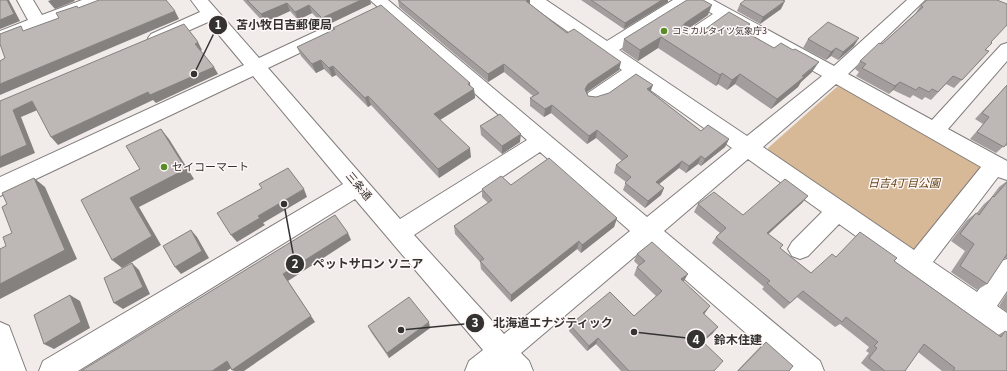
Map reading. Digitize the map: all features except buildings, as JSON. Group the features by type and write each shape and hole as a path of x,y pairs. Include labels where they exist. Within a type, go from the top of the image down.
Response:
{"street":[{"path":"25,0 38,23"},
{"path":"0,37 98,0"},
{"path":"535,0 1007,328"},
{"path":"606,50 685,0"},
{"path":"701,0 1001,168 916,265"},
{"path":"480,371 834,75 917,0"},
{"path":"383,5 810,371"},
{"path":"138,46 205,7"},
{"name":"三条通","path":"205,7 398,233 519,371"},
{"path":"689,38 724,13"},
{"path":"0,187 342,26"},
{"path":"935,130 1007,49"},
{"path":"595,98 635,70"},
{"path":"398,233 542,140"},
{"path":"53,371 358,186"},
{"path":"800,249 837,211"},
{"path":"980,309 1007,270"},
{"path":"0,335 12,371"}],"green space":[{"name":"日吉4丁目公園","path":"839,85 984,167 917,251 910,251 769,154 768,148"}],"place":[{"name":"コミカルタイツ気象庁3","path":"664,31"},
{"name":"苫小牧日吉郵便局","path":"194,74"},
{"name":"セイコーマート","path":"164,167"},
{"name":"ペットサロン ソニア","path":"284,204"},
{"name":"北海道エナジティック","path":"401,330"},
{"name":"鈴木住建","path":"634,332"}]}
